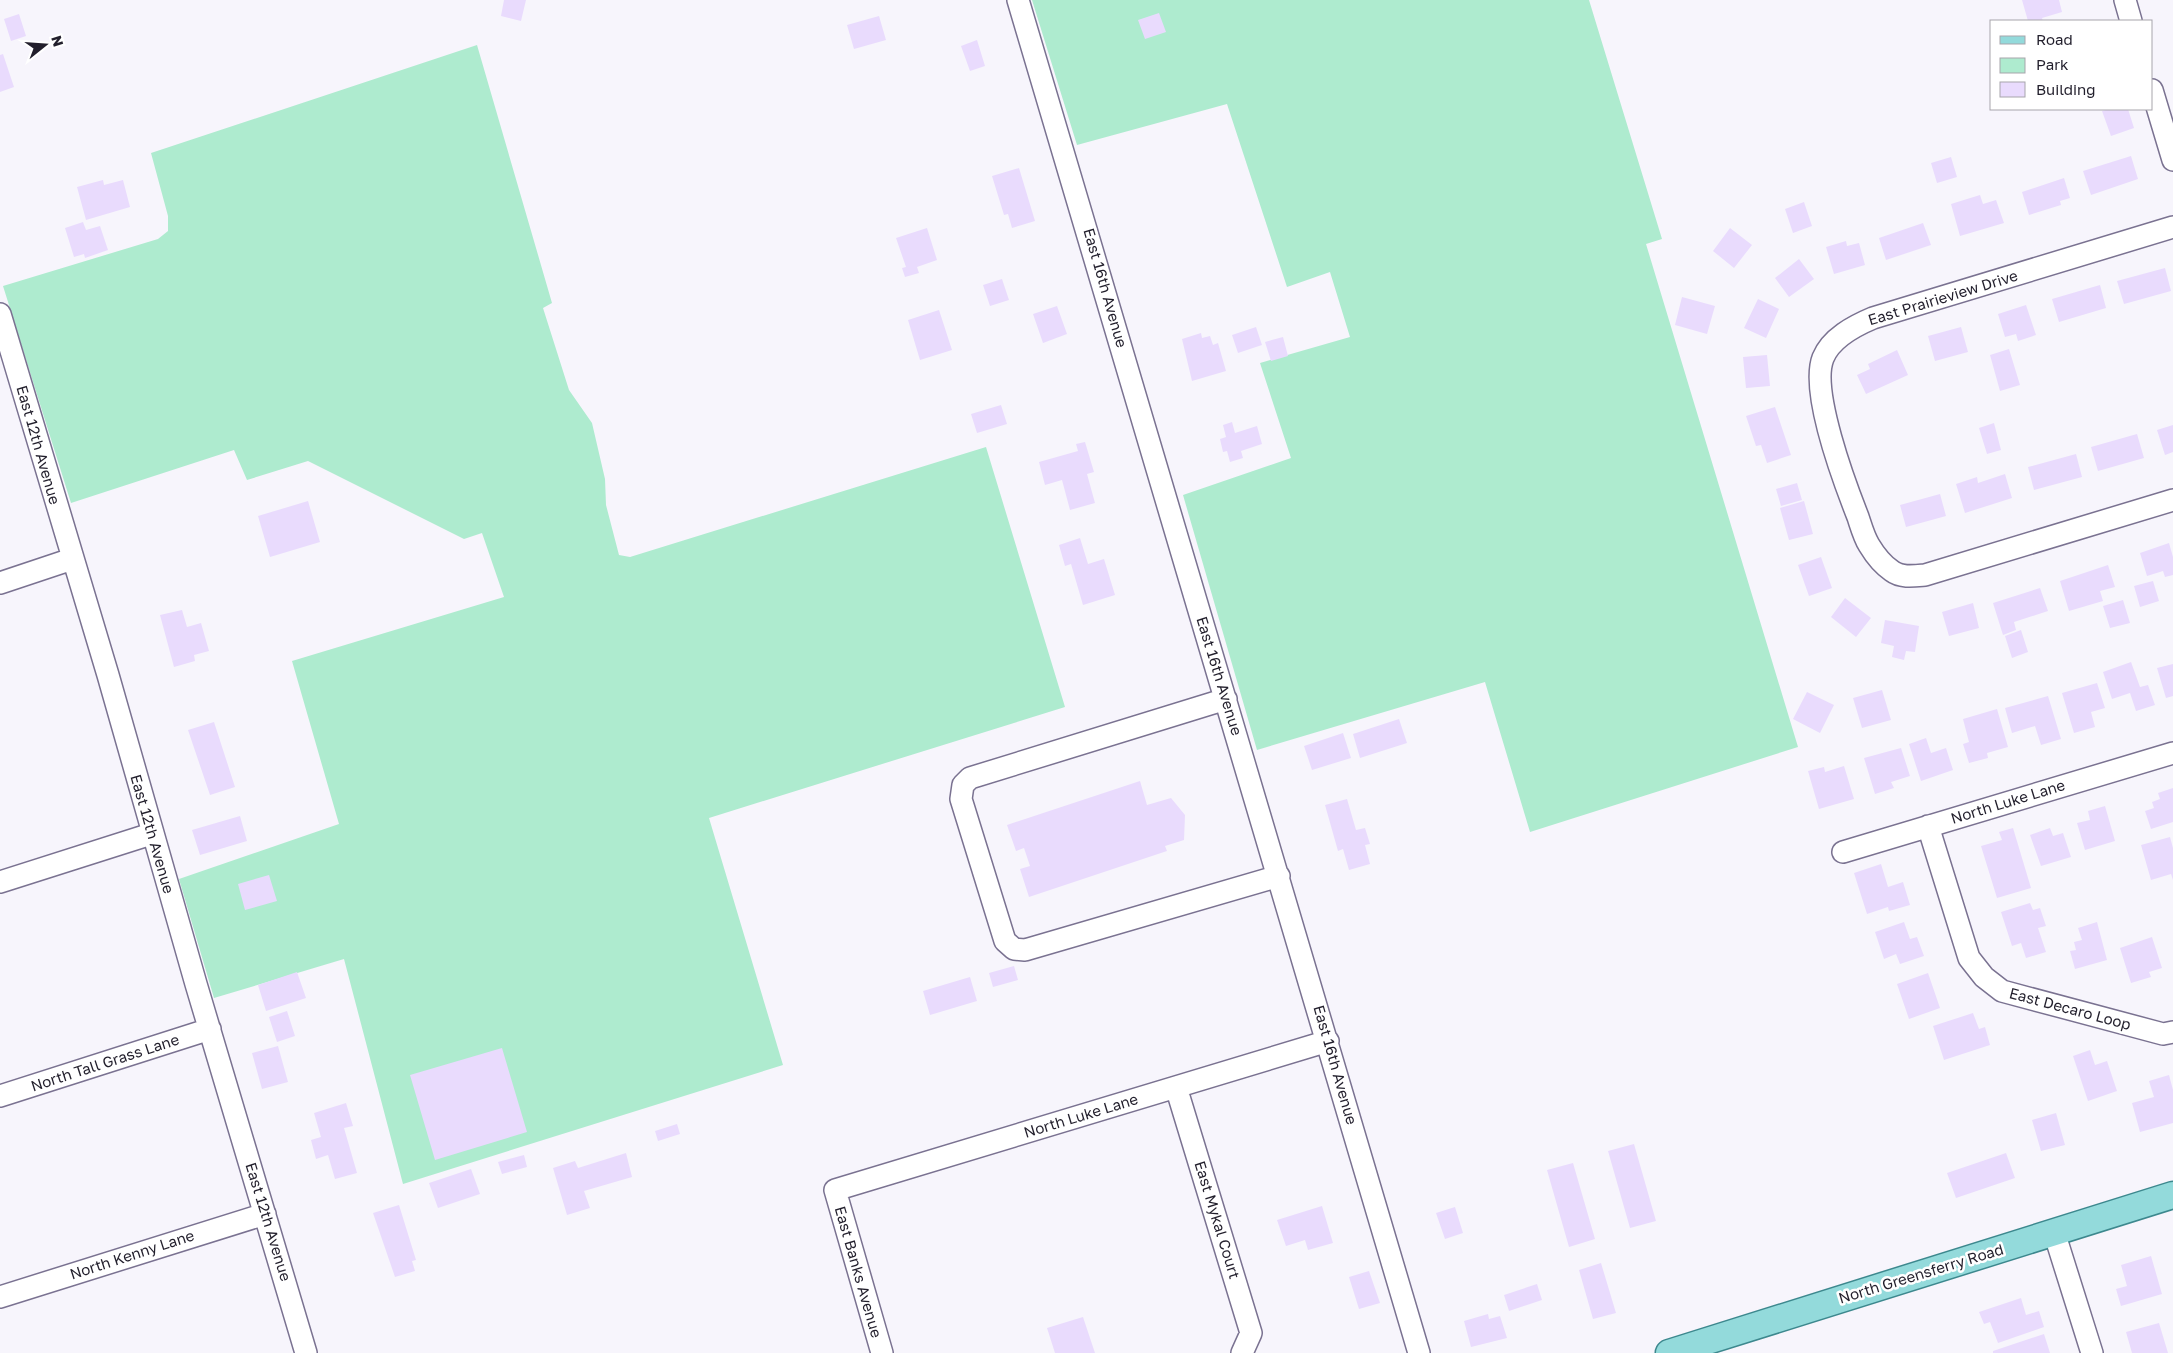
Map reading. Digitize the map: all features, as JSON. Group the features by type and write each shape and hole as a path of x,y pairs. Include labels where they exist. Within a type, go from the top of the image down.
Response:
{"main road":[{"name":"North Greensferry Road","path":"1669,1353 2173,1195"}],"street":[{"name":"East 16th Avenue","path":"1018,0 1328,1040 1419,1353"},
{"path":"2124,0 2131,20"},
{"path":"2153,93 2173,160"},
{"name":"East Prairieview Drive","path":"2173,227 1873,318 1857,325 1830,348 1823,358 1820,371 1829,432 1848,491 1868,544 1882,562 1893,572 1909,577 1925,575 2173,500"},
{"name":"East 12th Avenue","path":"2,325 108,675 151,834 306,1353"},
{"path":"0,583 72,559"},
{"path":"1226,700 970,778 963,784 961,799 1005,941 1014,949 1025,950 1279,876"},
{"name":"North Luke Lane","path":"1843,852 2173,753"},
{"name":"East Decaro Loop","path":"1928,826 1969,958 1984,977 2002,991 2154,1032 2163,1034 2173,1032"},
{"path":"0,882 151,834"},
{"name":"North Tall Grass Lane","path":"0,1096 210,1028"},
{"name":"North Luke Lane","path":"835,1190 1328,1040"},
{"name":"East Mykal Court","path":"1176,1087 1251,1333 1242,1353"},
{"name":"East Banks Avenue","path":"835,1190 882,1353"},
{"name":"North Kenny Lane","path":"0,1297 265,1214"},
{"path":"2054,1232 2092,1353"}],"green space":[{"path":"1032,0 1589,0 1662,239 1646,244 1798,747 1530,832 1485,682 1257,750 1183,495 1291,458 1260,363 1350,337 1330,272 1287,287 1227,104 1077,145"},
{"path":"477,45 552,303 543,308 569,390 592,423 605,479 606,505 619,555 630,557 986,447 1065,707 709,818 783,1065 403,1184 344,959 214,998 179,879 339,824 292,661 504,597 482,533 464,539 308,461 247,480 234,450 71,503 3,286 158,239 168,231 168,216 151,153"}],"building":[{"path":"504,0 526,0 521,21 501,16"},
{"path":"2022,0 2059,0 2062,12 2042,18 2043,20 2028,20"},
{"path":"1159,13 1166,32 1145,39 1138,20"},
{"path":"19,14 26,36 11,41 4,19"},
{"path":"879,16 886,40 854,49 847,25"},
{"path":"977,40 985,66 970,71 961,46"},
{"path":"3,54 14,87 0,92 0,55"},
{"path":"2128,110 2134,128 2111,136 2102,111"},
{"path":"2131,156 2138,179 2091,195 2083,171"},
{"path":"1951,157 1957,177 1937,183 1931,163"},
{"path":"1019,168 1035,221 1012,228 1008,214 1004,215 992,176"},
{"path":"2064,178 2070,198 2060,201 2061,205 2029,215 2022,192"},
{"path":"103,180 104,185 123,180 130,207 86,220 77,187"},
{"path":"1980,195 1983,204 1996,200 2004,223 1960,236 1951,204"},
{"path":"1804,202 1812,226 1793,233 1785,209"},
{"path":"83,222 86,230 100,226 108,250 85,258 84,254 74,257 65,228"},
{"path":"1923,223 1931,245 1886,260 1879,238"},
{"path":"927,228 937,260 917,267 919,273 905,277 902,268 906,267 896,238"},
{"path":"1730,228 1752,245 1734,268 1713,251"},
{"path":"1846,241 1847,246 1859,243 1865,265 1834,274 1826,247"},
{"path":"1799,259 1814,279 1789,297 1775,278"},
{"path":"2165,268 2171,291 2124,304 2117,281"},
{"path":"1002,279 1009,300 990,306 983,285"},
{"path":"2100,285 2106,308 2059,322 2052,299"},
{"path":"1682,297 1715,306 1707,334 1675,325"},
{"path":"1758,299 1779,309 1766,338 1744,328"},
{"path":"2026,305 2036,335 2018,341 2016,334 2005,337 1998,314"},
{"path":"1057,306 1067,334 1043,343 1033,314"},
{"path":"939,310 952,350 920,360 908,320"},
{"path":"1256,327 1262,345 1238,353 1232,335"},
{"path":"1961,327 1968,352 1935,361 1928,336"},
{"path":"1201,333 1202,338 1210,336 1213,345 1218,343 1226,371 1192,381 1182,339"},
{"path":"1283,337 1288,356 1271,361 1265,342"},
{"path":"2009,349 2020,385 2000,391 1990,355"},
{"path":"1897,350 1908,375 1866,394 1857,375 1870,369 1868,364"},
{"path":"1767,355 1770,386 1746,388 1743,357"},
{"path":"1001,405 1007,424 977,433 971,414"},
{"path":"1775,407 1791,455 1767,463 1761,445 1756,446 1746,416"},
{"path":"1232,422 1235,433 1257,426 1262,444 1241,451 1243,458 1230,462 1227,451 1223,452 1220,439 1226,437 1223,425"},
{"path":"1994,423 2001,450 1987,454 1979,428"},
{"path":"2173,425 2173,452 2165,455 2157,430"},
{"path":"2137,434 2144,458 2098,471 2091,447"},
{"path":"1085,442 1094,472 1087,474 1095,503 1070,510 1062,480 1045,485 1039,462 1078,451 1076,444"},
{"path":"2076,454 2082,477 2034,490 2028,467"},
{"path":"2005,474 2012,498 1965,513 1956,484 1977,477 1978,483"},
{"path":"1797,483 1802,500 1781,506 1776,489"},
{"path":"1940,494 1946,516 1906,527 1900,505"},
{"path":"308,501 320,542 270,557 258,516"},
{"path":"1804,501 1813,534 1789,540 1780,508"},
{"path":"1080,538 1088,564 1104,559 1115,595 1083,605 1071,564 1065,566 1059,545"},
{"path":"2169,543 2173,557 2173,575 2165,577 2163,571 2147,576 2140,553"},
{"path":"1821,557 1832,588 1809,596 1798,565"},
{"path":"2108,565 2115,587 2100,591 2103,601 2069,611 2060,581"},
{"path":"2153,581 2159,601 2140,607 2134,586"},
{"path":"2040,588 2048,611 2014,622 2016,630 2003,635 1993,603"},
{"path":"1845,598 1871,618 1856,637 1831,617"},
{"path":"2123,600 2130,623 2110,628 2103,606"},
{"path":"1973,603 1979,628 1949,636 1942,612"},
{"path":"182,610 187,627 201,623 209,651 194,655 195,661 174,667 160,615"},
{"path":"1885,620 1919,626 1915,652 1906,651 1904,660 1892,657 1894,646 1881,643"},
{"path":"2021,630 2028,652 2012,658 2005,636"},
{"path":"2131,662 2140,687 2148,685 2155,705 2136,711 2130,693 2112,699 2103,672"},
{"path":"2173,664 2173,696 2166,698 2157,668"},
{"path":"2097,683 2105,708 2091,712 2095,727 2074,733 2062,693"},
{"path":"1882,690 1891,720 1862,728 1853,698"},
{"path":"1807,692 1834,705 1820,733 1793,719"},
{"path":"2048,696 2061,739 2041,745 2035,726 2012,733 2005,708"},
{"path":"1997,709 2008,747 1987,753 1988,758 1969,763 1963,744 1969,742 1963,719"},
{"path":"1399,719 1407,743 1360,758 1353,734"},
{"path":"214,722 235,787 210,795 188,730"},
{"path":"1343,733 1351,758 1312,770 1304,746"},
{"path":"1926,738 1931,753 1946,748 1953,770 1921,781 1909,744"},
{"path":"1901,748 1910,776 1891,782 1894,788 1875,794 1864,758"},
{"path":"1844,766 1854,799 1819,809 1808,771 1824,767 1825,772"},
{"path":"1140,781 1147,805 1171,798 1185,815 1184,840 1165,846 1167,851 1029,897 1020,869 1030,866 1024,848 1016,851 1007,825"},
{"path":"2173,788 2173,822 2151,829 2145,811 2154,808 2152,802 2160,799 2158,793"},
{"path":"1347,799 1356,830 1365,828 1370,844 1365,845 1370,864 1349,870 1343,849 1338,851 1325,805"},
{"path":"2105,806 2115,841 2085,850 2077,823 2090,820 2088,811"},
{"path":"240,816 247,841 200,855 192,830"},
{"path":"2013,828 2031,888 1997,898 1981,846 2002,840 1999,832"},
{"path":"2050,828 2053,836 2063,833 2071,857 2041,866 2030,835"},
{"path":"2170,837 2173,848 2173,880 2171,874 2151,880 2141,845"},
{"path":"1881,864 1888,887 1903,882 1910,905 1889,911 1888,907 1867,914 1854,873"},
{"path":"269,875 277,901 245,910 238,884"},
{"path":"2030,903 2033,910 2040,908 2046,926 2038,928 2046,952 2026,958 2021,943 2012,946 2001,912"},
{"path":"1904,922 1910,939 1917,937 1924,956 1900,964 1896,954 1884,959 1875,932"},
{"path":"2097,922 2107,960 2075,969 2070,951 2076,950 2074,942 2082,940 2078,928"},
{"path":"2152,937 2162,968 2149,972 2151,977 2131,983 2120,948"},
{"path":"1014,966 1018,980 993,987 989,973"},
{"path":"297,972 306,998 266,1011 258,985"},
{"path":"1928,973 1940,1008 1909,1019 1897,984"},
{"path":"970,977 977,1001 930,1015 923,991"},
{"path":"287,1011 295,1036 277,1042 269,1017"},
{"path":"1973,1013 1979,1029 1985,1027 1990,1045 1944,1060 1933,1026"},
{"path":"278,1046 288,1082 262,1089 252,1053"},
{"path":"502,1048 527,1132 435,1160 410,1075"},
{"path":"2090,1050 2095,1065 2107,1061 2117,1091 2088,1101 2073,1056"},
{"path":"2169,1075 2173,1090 2173,1123 2140,1132 2132,1103 2154,1097 2149,1081"},
{"path":"346,1103 353,1126 344,1128 357,1173 335,1179 328,1155 316,1159 311,1140 321,1137 314,1113"},
{"path":"2056,1113 2065,1145 2041,1151 2032,1120"},
{"path":"677,1124 680,1134 658,1141 655,1131"},
{"path":"1634,1144 1656,1221 1630,1228 1608,1151"},
{"path":"626,1153 632,1177 584,1191 590,1208 567,1215 553,1168 575,1161 578,1168"},
{"path":"2006,1153 2015,1178 1956,1198 1947,1173"},
{"path":"524,1155 527,1167 502,1174 498,1162"},
{"path":"1573,1163 1595,1239 1569,1247 1547,1170"},
{"path":"471,1169 480,1194 438,1208 429,1183"},
{"path":"399,1205 416,1260 412,1261 415,1271 395,1277 373,1213"},
{"path":"1322,1206 1333,1243 1308,1250 1305,1240 1286,1246 1277,1220"},
{"path":"1455,1207 1463,1233 1445,1239 1436,1213"},
{"path":"2151,1256 2162,1294 2121,1306 2116,1289 2127,1286 2121,1265"},
{"path":"1601,1263 1616,1313 1593,1319 1579,1270"},
{"path":"1369,1271 1380,1303 1359,1309 1349,1277"},
{"path":"1537,1284 1542,1300 1509,1311 1504,1295"},
{"path":"2021,1298 2026,1315 2039,1311 2044,1327 1998,1343 1990,1322 1984,1324 1979,1312"},
{"path":"1488,1314 1489,1319 1500,1316 1507,1338 1471,1347 1464,1321"},
{"path":"1083,1317 1095,1353 1055,1353 1047,1328"},
{"path":"2159,1323 2168,1353 2132,1353 2126,1332"},
{"path":"2044,1334 2050,1353 1993,1353 1993,1351"}]}
